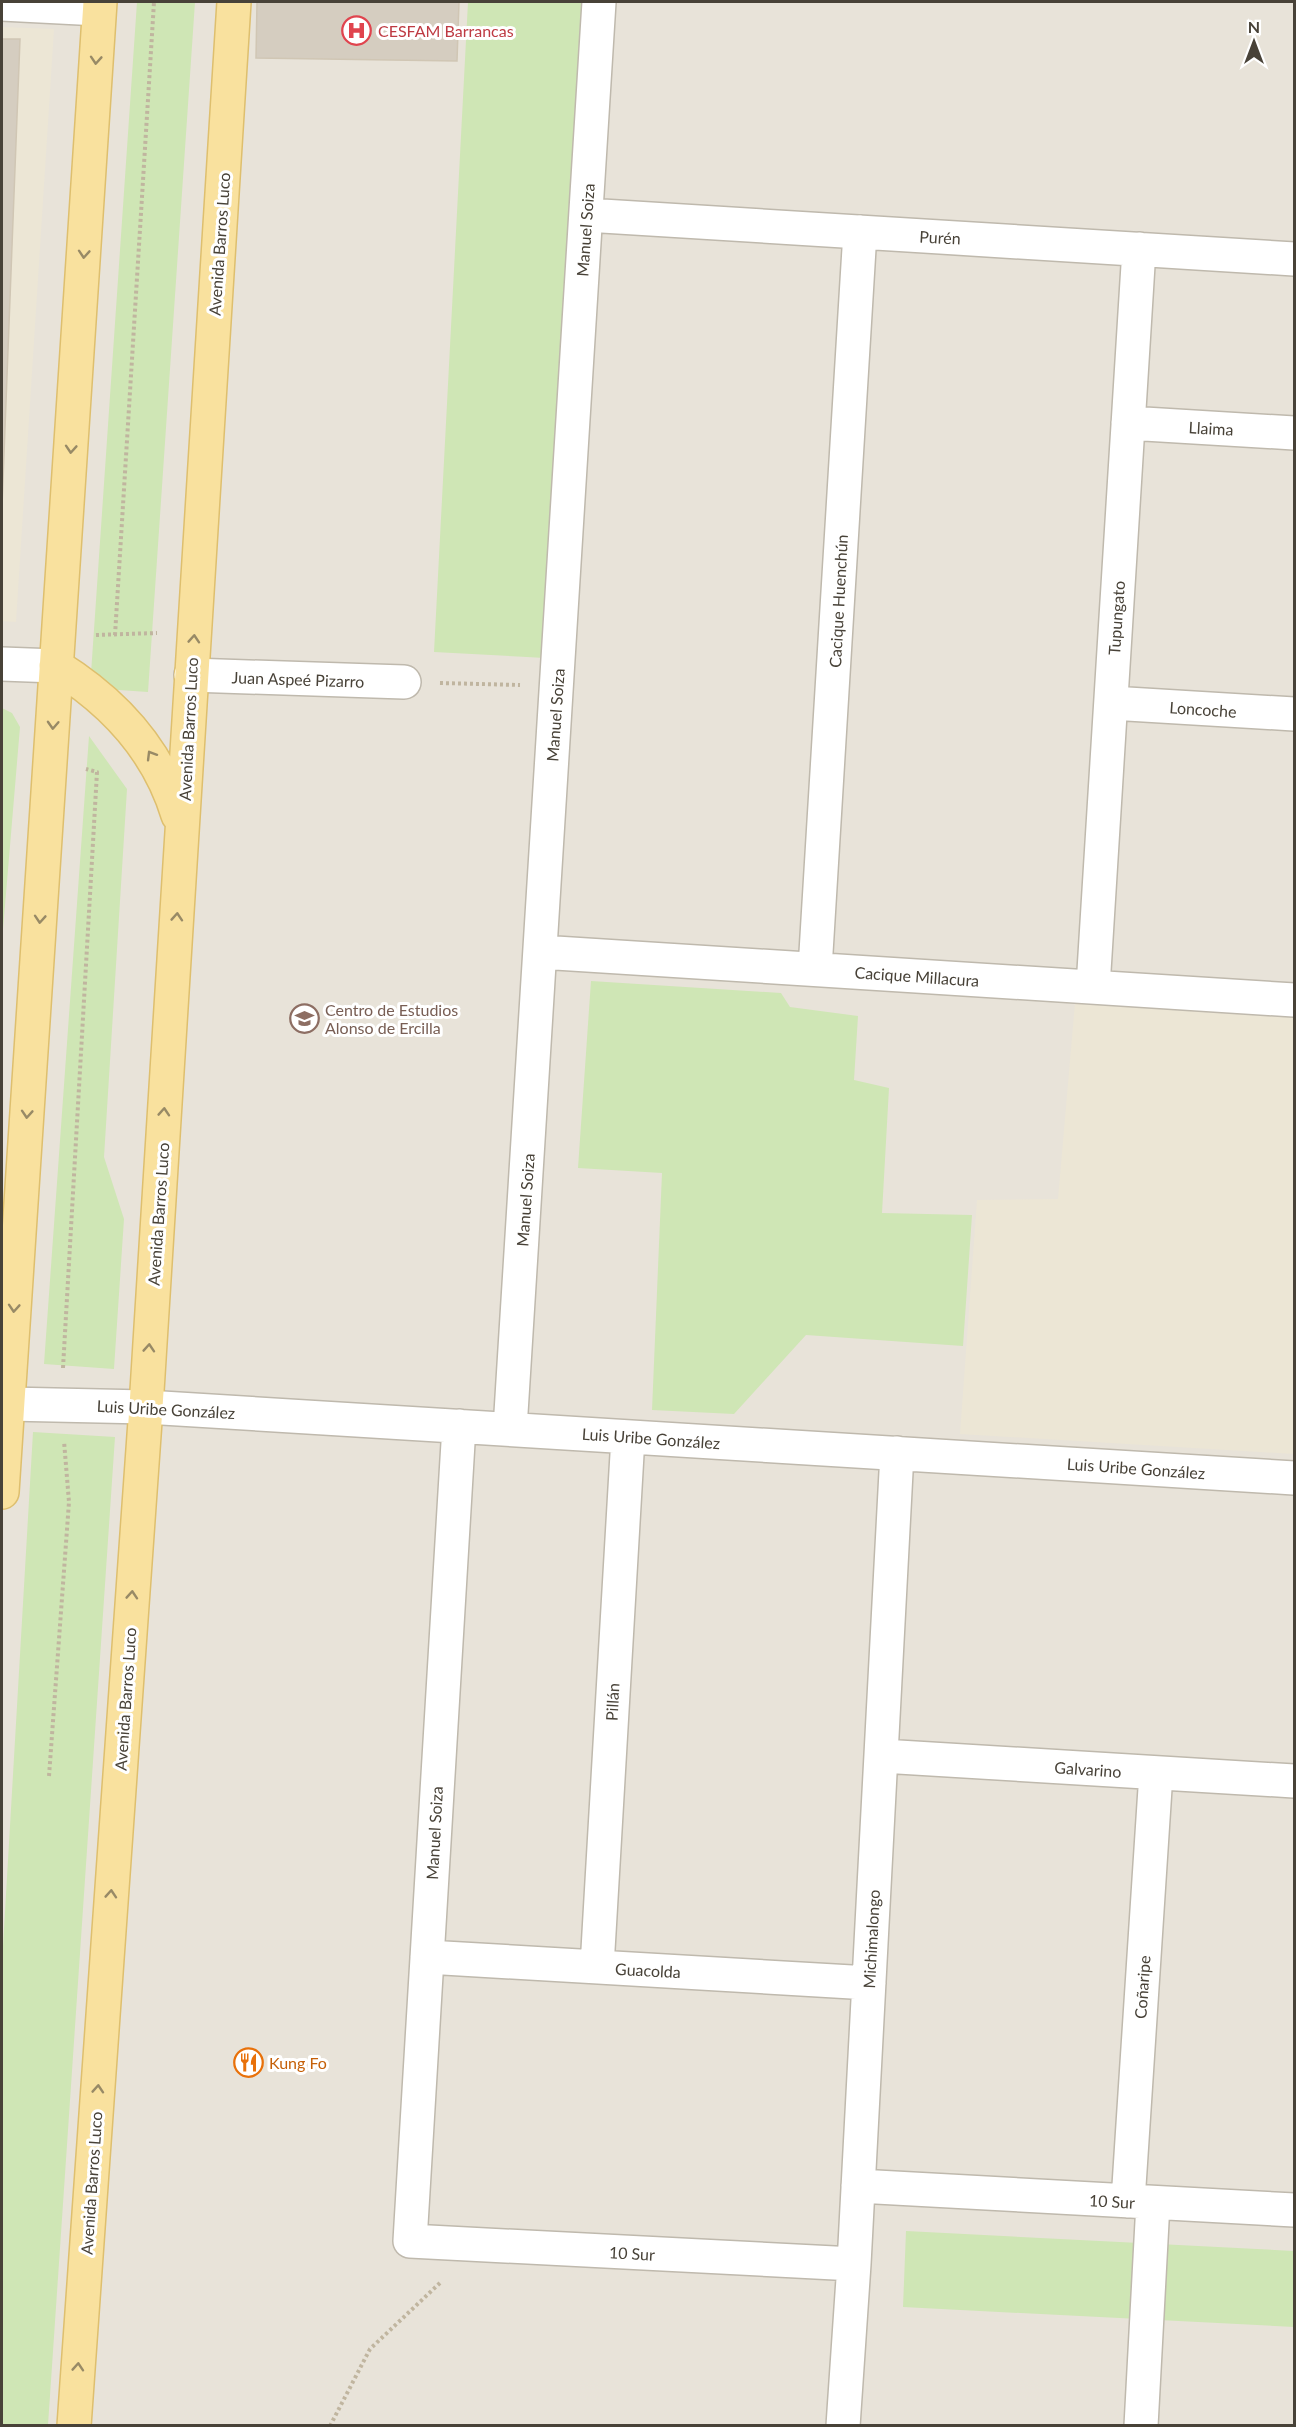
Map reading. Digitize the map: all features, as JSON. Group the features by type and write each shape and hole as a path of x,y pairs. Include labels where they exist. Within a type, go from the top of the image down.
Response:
{"main road":[{"name":"Avenida Barros Luco","path":"74,2426 146,1407 234,2"},
{"path":"2,1492 100,5"},
{"path":"58,651 143,742 173,798 182,828"}],"street":[{"name":"Manuel Soiza","path":"510,1429 599,2"},
{"path":"2,4 100,5"},
{"name":"Purén","path":"586,215 1294,259"},
{"name":"Cacique Huenchún","path":"815,969 860,232"},
{"name":"Tupungato","path":"1093,987 1139,249"},
{"name":"Llaima","path":"1128,423 1294,433"},
{"path":"2,664 58,651"},
{"name":"Juan Aspeé Pizarro","path":"191,675 404,682"},
{"name":"Loncoche","path":"1111,703 1294,714"},
{"name":"Cacique Millacura","path":"540,951 1294,1000"},
{"name":"Luis Uribe González","path":"8,1404 146,1407 1294,1478"},
{"name":"Manuel Soiza","path":"410,2241 459,1426"},
{"name":"Pillán","path":"597,1967 628,1437"},
{"name":"Michimalongo","path":"843,2426 854,2264 897,1453"},
{"name":"Galvarino","path":"882,1756 1294,1781"},
{"name":"Coñaripe","path":"1142,2426 1141,2202 1156,1773"},
{"name":"Guacolda","path":"427,1957 869,1983"},
{"name":"10 Sur","path":"858,2186 1294,2210"},
{"name":"10 Sur","path":"410,2241 854,2264"}],"path":[{"path":"115,635 154,2"},
{"path":"58,651 115,635 194,631"},
{"path":"404,682 557,685"},
{"path":"49,1776 69,1502 61,1404 97,772 51,759"},
{"path":"330,2426 370,2349 480,2246"}],"shaded area":[{"path":"2,2 1294,2 1294,2425 2,2425"},
{"path":"2,27 54,29 16,622 2,621"},
{"path":"1075,1003 1294,1016 1294,1454 960,1434 977,1200 1058,1199"}],"green space":[{"path":"137,2 195,2 148,692 90,688"},
{"path":"468,2 582,2 545,658 434,652"},
{"path":"2,708 12,713 20,727 2,941"},
{"path":"89,736 127,789 104,1157 124,1219 114,1369 44,1364"},
{"path":"591,981 781,993 790,1007 858,1016 854,1080 889,1088 882,1213 972,1215 963,1346 806,1335 734,1414 652,1410 662,1173 578,1168"},
{"path":"33,1432 115,1437 48,2425 2,2426 2,1963"},
{"path":"906,2231 1294,2251 1294,2327 903,2307"}],"building":[{"name":"CESFAM Barrancas","path":"257,2 459,2 457,61 256,58"},
{"path":"2,39 20,39 2,506"}],"place":[{"name":"CESFAM Barrancas","path":"357,30"},
{"name":"Centro de Estudios Alonso de Ercilla","path":"304,1018"},
{"name":"Kung Fo","path":"248,2062"}]}
